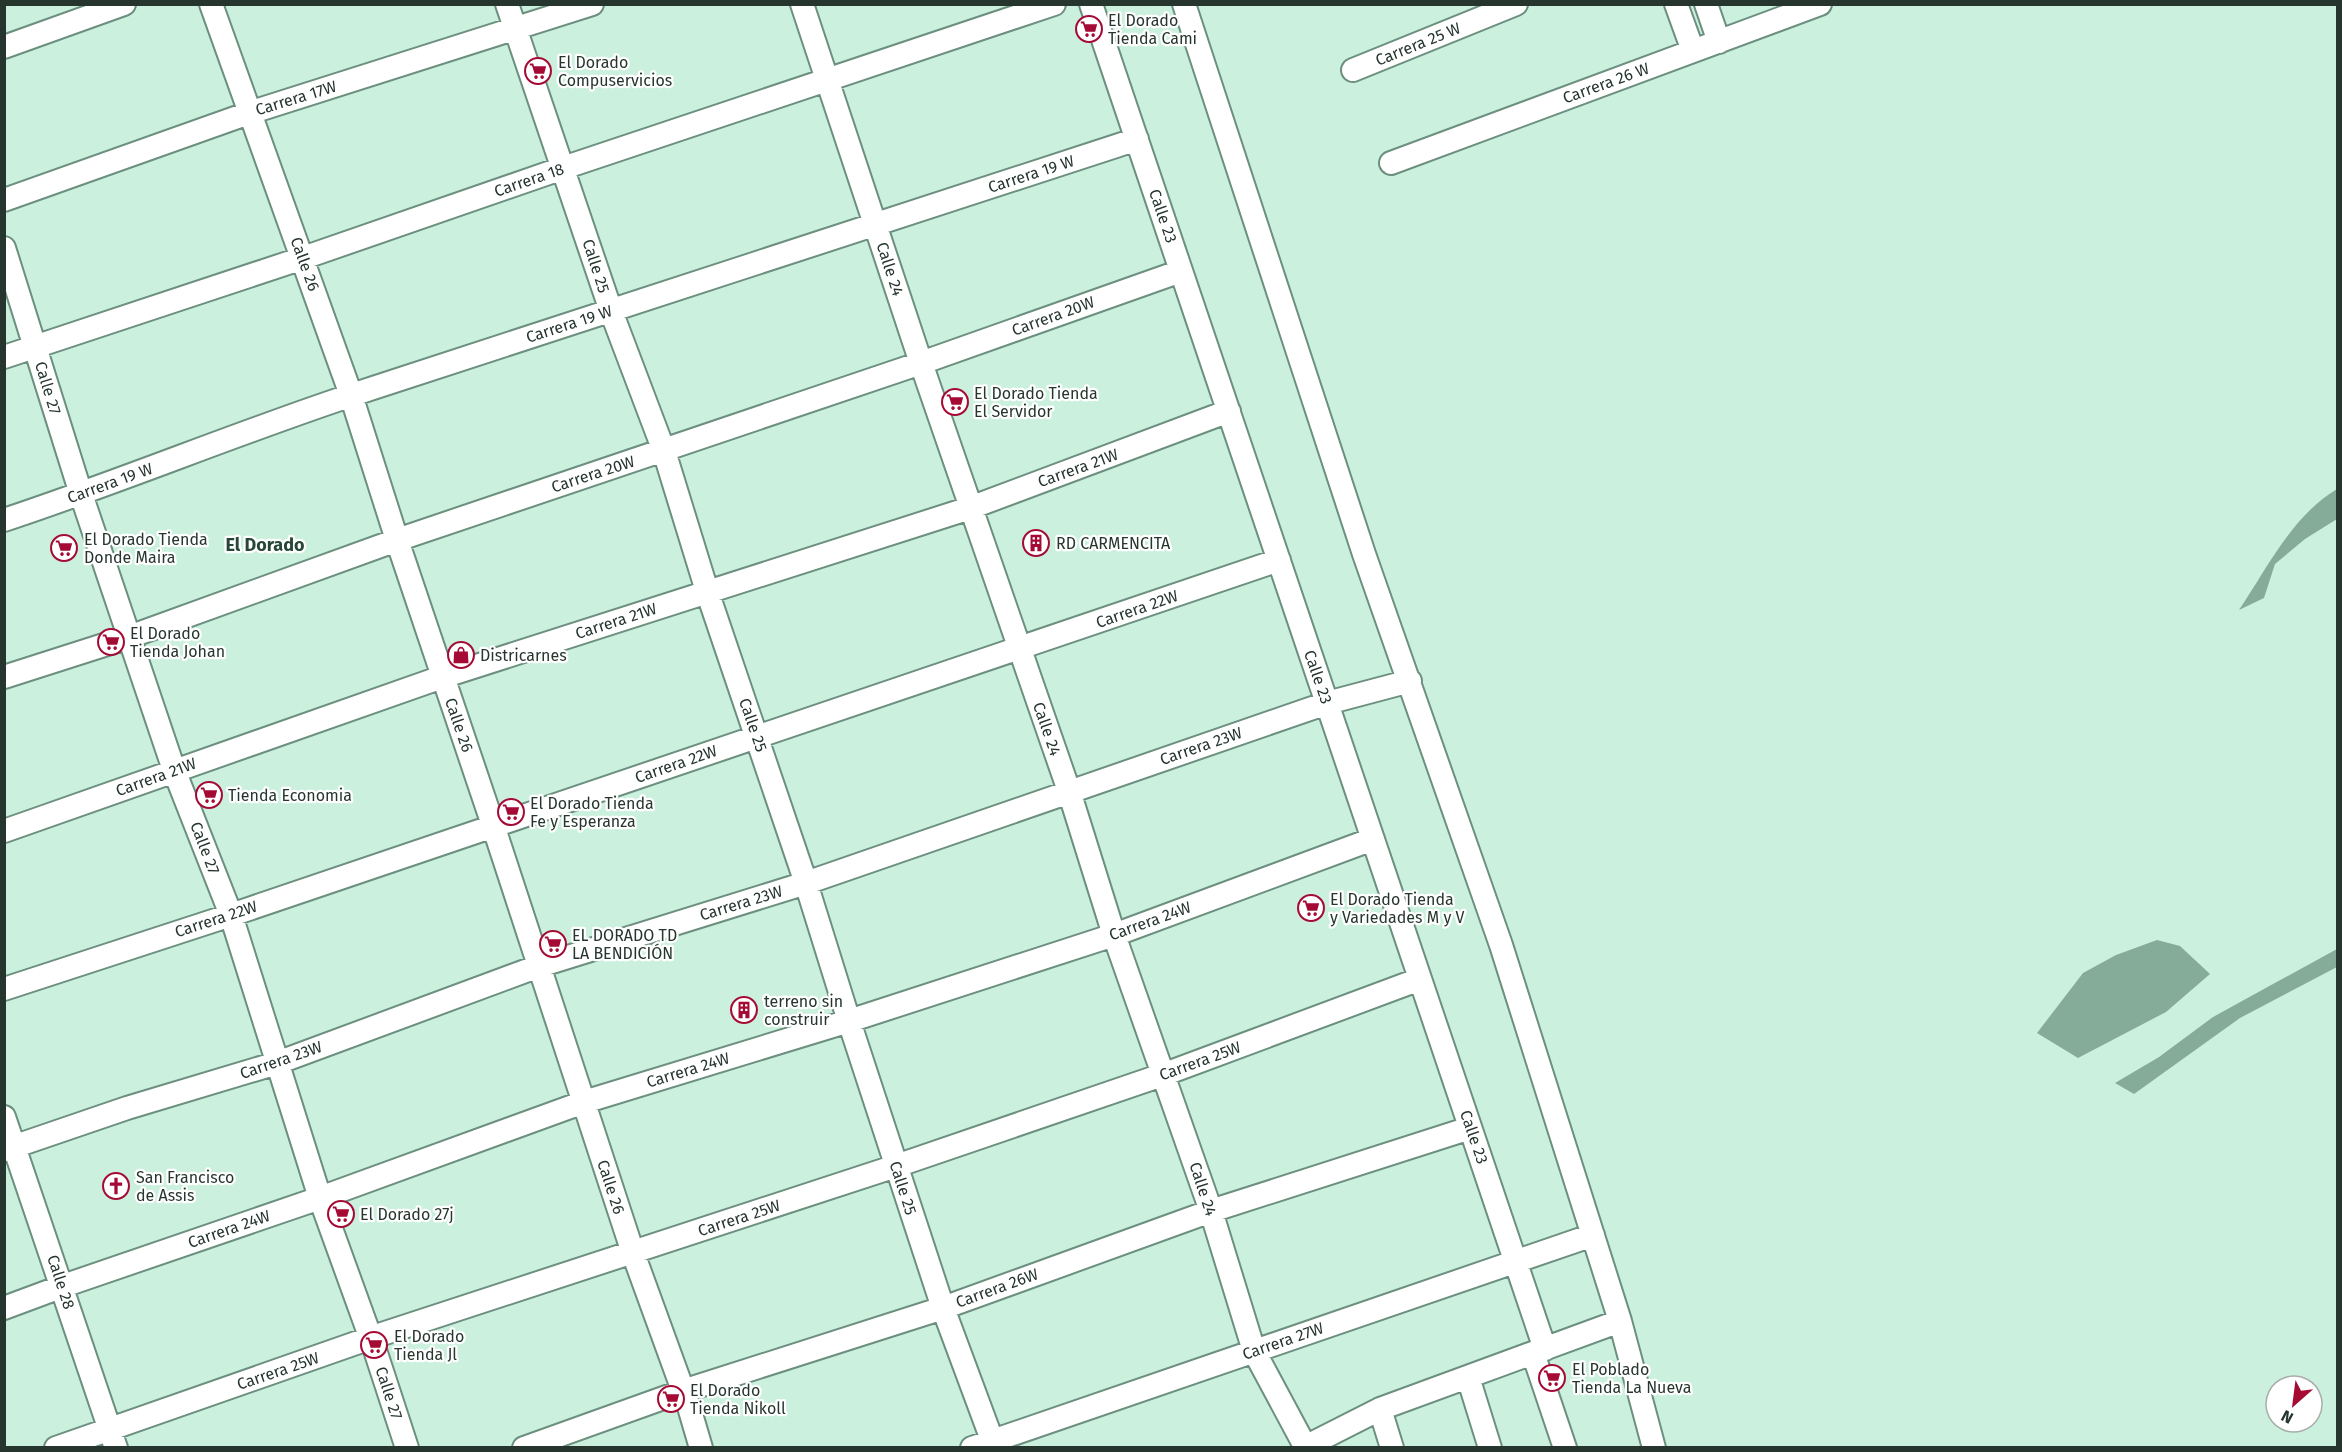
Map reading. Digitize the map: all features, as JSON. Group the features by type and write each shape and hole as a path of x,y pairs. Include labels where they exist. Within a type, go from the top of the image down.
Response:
{"street":[{"path":"4,47 124,4"},
{"name":"Calle 26","path":"211,4 351,395 633,1253 701,1448"},
{"name":"Calle 25","path":"507,4 611,311 664,451 707,591 806,883 987,1445"},
{"name":"Carrera 17W","path":"4,200 249,113 592,4"},
{"name":"Calle 24","path":"802,4 970,508 1069,791 1114,935 1165,1074 1211,1211 1254,1351 1305,1447"},
{"name":"Carrera 18","path":"4,357 1054,4"},
{"name":"Calle 23","path":"1091,4 1516,1262 1565,1448"},
{"path":"1184,4 1361,543 1501,945 1620,1322 1654,1448"},
{"name":"Carrera 25 W","path":"1353,70 1516,4"},
{"path":"1676,4 1693,51"},
{"path":"1706,4 1719,42"},
{"name":"Carrera 26 W","path":"1391,163 1820,4"},
{"name":"Carrera 19 W","path":"4,520 81,495 351,395 877,226 1137,139"},
{"name":"Calle 27","path":"4,248 81,495 174,770 231,915 320,1198 407,1448"},
{"name":"Carrera 20W","path":"4,677 129,637 397,540 921,363 1181,271"},
{"name":"Carrera 21W","path":"4,831 442,677 970,508 1229,411"},
{"name":"Carrera 22W","path":"4,989 231,915 1279,560"},
{"name":"Carrera 23W","path":"10,1149 127,1108 277,1063 539,966 806,883 1327,703 1410,681"},
{"name":"Carrera 24W","path":"4,1308 320,1198 584,1102 849,1021 1114,935 1373,839"},
{"name":"Carrera 25W","path":"56,1448 113,1438 370,1339 896,1166 1165,1074 1420,979"},
{"name":"Calle 28","path":"4,1117 10,1149 63,1286 113,1438"},
{"name":"Carrera 26W","path":"524,1448 683,1391 943,1308 1211,1211 1470,1128"},
{"name":"Carrera 27W","path":"987,1445 1593,1235"},
{"path":"1305,1447 1380,1409 1620,1322"},
{"path":"1468,1377 1490,1448"},
{"path":"1380,1409 1392,1448"}],"shaded area":[{"path":"2337,489 2337,519 2305,539 2275,564 2264,598 2239,610 2294,528 2321,500"},
{"path":"2157,940 2180,946 2210,974 2166,1012 2078,1058 2037,1033 2083,973 2116,955"},
{"path":"2337,949 2337,967 2240,1018 2134,1094 2115,1083 2159,1057 2213,1017"}],"place":[{"name":"El Dorado Tienda Cami","path":"1089,29"},
{"name":"El Dorado Compuservicios","path":"538,71"},
{"name":"El Dorado Tienda El Servidor","path":"955,402"},
{"name":"RD CARMENCITA","path":"1036,543"},
{"name":"El Dorado Tienda Donde Maira","path":"64,548"},
{"name":"El Dorado Tienda Johan","path":"111,642"},
{"name":"Districarnes","path":"461,655"},
{"name":"Tienda Economia","path":"209,795"},
{"name":"El Dorado Tienda Fe y Esperanza","path":"511,812"},
{"name":"El Dorado Tienda y Variedades M y V","path":"1311,908"},
{"name":"EL DORADO TD LA BENDICIÓN","path":"553,944"},
{"name":"terreno sin construir","path":"744,1010"},
{"name":"San Francisco de Assis","path":"116,1186"},
{"name":"El Dorado 27j","path":"341,1214"},
{"name":"El Dorado Tienda Jl","path":"374,1345"},
{"name":"El Poblado Tienda La Nueva","path":"1552,1378"},
{"name":"El Dorado Tienda Nikoll","path":"671,1399"}],"district":[{"name":"El Dorado","path":"265,545"}]}
